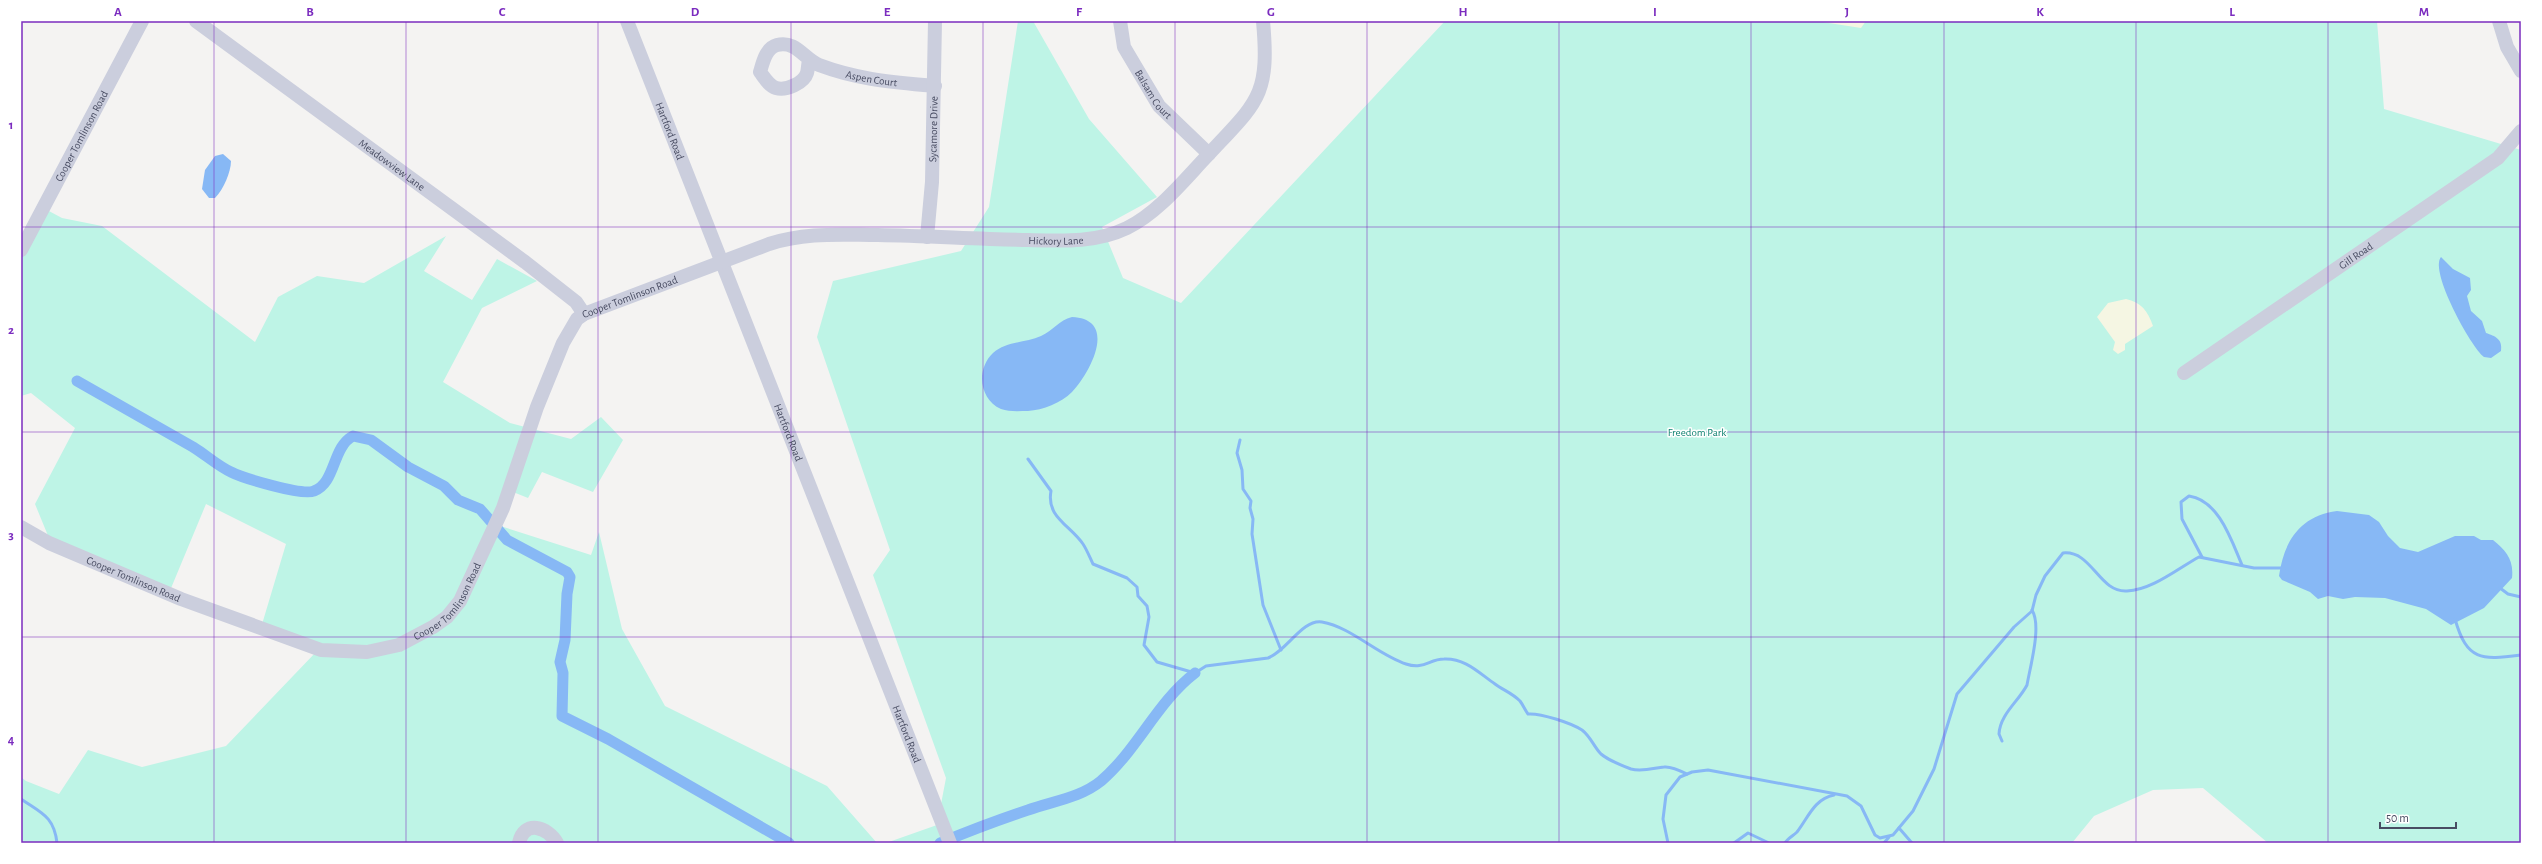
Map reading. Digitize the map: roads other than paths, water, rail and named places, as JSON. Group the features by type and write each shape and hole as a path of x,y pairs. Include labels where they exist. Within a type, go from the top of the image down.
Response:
{"street":[{"name":"Cooper Tomlinson Road","path":"21,250 142,21"},
{"name":"Meadowview Lane","path":"196,21 525,262 576,302 584,314"},
{"name":"Hartford Road","path":"627,21 724,262 950,843"},
{"name":"Sycamore Drive","path":"927,237 932,196 935,21"},
{"name":"Balsam Court","path":"1120,21 1124,47 1159,106 1209,154"},
{"name":"Hickory Lane","path":"724,262 781,240 807,235 840,233 1061,241 1103,237 1127,228 1149,213 1209,154 1250,110 1262,88 1265,62 1263,21"},
{"path":"2499,21 2507,47 2521,71"},
{"name":"Aspen Court","path":"809,60 862,79 935,86"},
{"name":"Gill Road","path":"2184,373 2498,158 2521,131"},
{"name":"Cooper Tomlinson Road","path":"21,527 49,543 181,599 257,629 321,650 367,652 398,645 433,627 447,617 460,601 503,508 537,407 562,343 577,319 584,314 724,262"},
{"path":"520,843 527,831 534,827 544,829 553,836 557,843"}],"water":[{"path":"223,154 231,161 228,175 224,186 218,195 215,198 209,198 202,189 205,170 215,156"},
{"path":"2441,257 2453,269 2470,278 2471,290 2467,296 2471,311 2482,321 2486,333 2498,339 2501,344 2501,351 2491,358 2484,357 2478,350 2470,339 2453,308 2441,277 2439,265"},
{"path":"1072,317 1086,320 1094,327 1097,337 1096,348 1092,360 1086,373 1072,392 1057,403 1028,411 1007,411 994,404 984,391 982,383 984,367 993,353 1004,346 1041,336 1067,318"},
{"path":"2337,511 2369,515 2379,522 2388,536 2400,548 2418,552 2455,536 2474,536 2481,540 2493,540 2508,556 2512,566 2512,578 2484,608 2451,625 2426,609 2385,598 2355,597 2343,599 2328,596 2318,599 2310,592 2282,580 2279,576 2281,563 2290,541 2296,532 2313,518"}],"waterway":[{"path":"77,381 193,447 226,470 272,486 307,492 314,491 321,487 326,481 341,448 346,441 353,436 371,440 408,467 444,486 458,500 480,509 507,540 567,572 570,577 567,594 565,640 560,662 563,673 562,716 608,739 789,843"},
{"path":"1240,440 1237,453 1242,470 1243,489 1251,501 1250,508 1253,519 1252,534 1263,605 1281,650"},
{"path":"1028,459 1051,491 1050,500 1052,508 1060,520 1078,537 1093,564 1127,578 1137,587 1138,596 1147,606 1149,617 1144,645 1157,662 1195,673 1206,666 1268,658 1282,649 1308,625 1315,622 1322,622 1343,629 1396,660 1412,666 1422,665 1439,659 1452,659 1459,661 1471,667 1517,698 1528,714 1548,717 1582,730 1601,754 1611,761 1631,769 1648,770 1670,767 1687,774"},
{"path":"2202,557 2182,519 2181,502 2189,496 2199,499 2209,505 2223,523 2242,565"},
{"path":"1668,843 1663,819 1666,795 1680,777 1692,772 1708,770 1847,796 1861,806 1875,835 1880,838 1893,835 1913,811 1934,769 1957,694 2014,627 2032,611 2036,595 2045,576 2063,553 2073,554 2081,558 2089,564 2109,585 2117,590 2127,591 2136,590 2155,583 2199,557 2254,568 2284,568"},
{"path":"2500,588 2508,594 2521,597"},
{"path":"2002,741 1999,734 2003,720 2027,685 2036,636 2035,617 2032,610"},
{"path":"2455,619 2465,643 2478,655 2486,657 2521,655"},
{"path":"940,843 1006,818 1075,795 1093,787 1101,781 1126,755 1158,711 1195,673"},
{"path":"1785,843 1797,832 1821,800 1834,795"},
{"path":"21,799 50,821 57,843"},
{"path":"1899,828 1912,843"},
{"path":"1734,843 1748,833 1769,843"},
{"path":"1884,843 1889,837"}],"park label":[{"name":"Freedom Park","path":"1697,432"}]}
